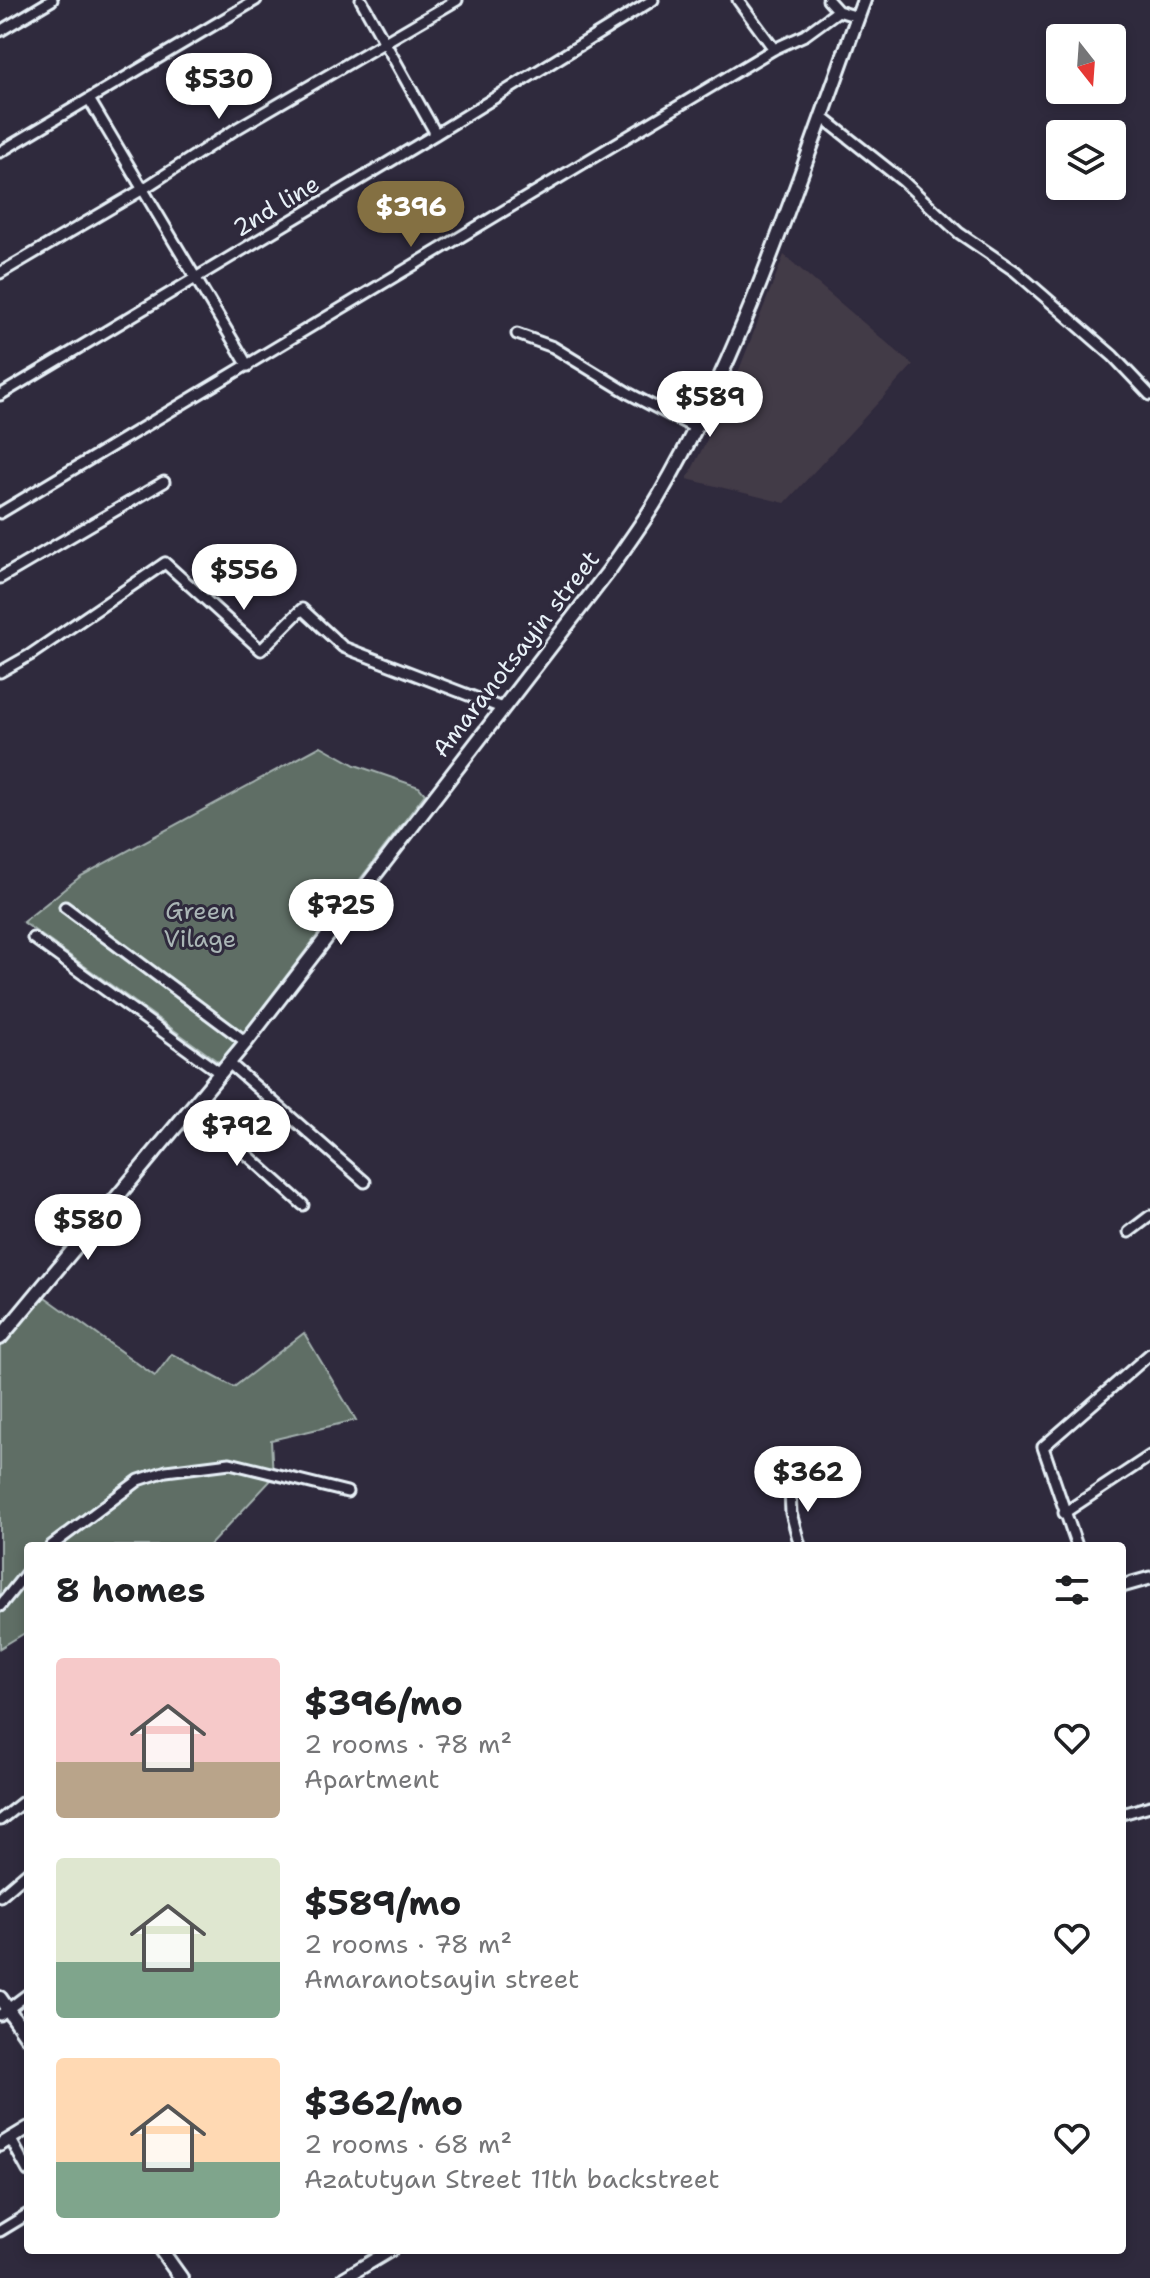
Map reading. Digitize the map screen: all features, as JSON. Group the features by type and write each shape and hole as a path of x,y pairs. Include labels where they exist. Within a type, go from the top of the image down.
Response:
{"main road":[{"name":"Amaranotsayin street","path":"0,1338 246,1042 608,572 658,498 695,428 764,273 864,0"},
{"path":"3,2007 24,2033"},
{"path":"164,2254 181,2278"}],"street":[{"path":"0,31 52,0"},
{"path":"0,152 256,0"},
{"path":"361,0 436,134"},
{"path":"0,273 143,189 236,129 457,0"},
{"name":"2nd line","path":"0,395 653,0"},
{"path":"738,0 774,49"},
{"path":"828,0 838,11 858,17"},
{"path":"0,513 774,49 805,35 838,11"},
{"path":"89,99 248,366"},
{"path":"822,117 903,181 959,233 1015,271 1113,356 1150,395"},
{"path":"517,334 553,347 630,394 695,428"},
{"path":"0,578 164,482"},
{"path":"0,672 165,563 261,650 302,609 343,647 502,708"},
{"path":"65,907 246,1042"},
{"path":"33,938 225,1068 365,1182"},
{"path":"193,1106 303,1205"},
{"path":"1129,1232 1150,1216"},
{"path":"1075,1542 1043,1447 1150,1354"},
{"path":"1064,1513 1150,1456"},
{"path":"56,1542 139,1480 166,1471 230,1463 347,1492"},
{"path":"790,1489 791,1513 799,1542"},
{"path":"0,1606 24,1576"},
{"path":"1126,1585 1150,1578"},
{"path":"0,1820 24,1801"},
{"path":"1126,1813 1150,1806"},
{"path":"0,1896 24,1875"},
{"path":"3,2007 24,1996"},
{"path":"24,2130 5,2142 24,2166"},
{"path":"0,2231 24,2216"},
{"path":"344,2278 384,2254"}],"shaded area":[{"path":"784,255 913,365 785,503 687,479 728,398"}],"green space":[{"name":"Green Vilage","path":"321,746 355,765 419,787 425,794 220,1063 23,922 81,876"},
{"path":"45,1297 155,1376 172,1354 234,1387 304,1333 356,1420 271,1440 273,1478 213,1542 24,1542 24,1633 0,1648 0,1346"}]}
